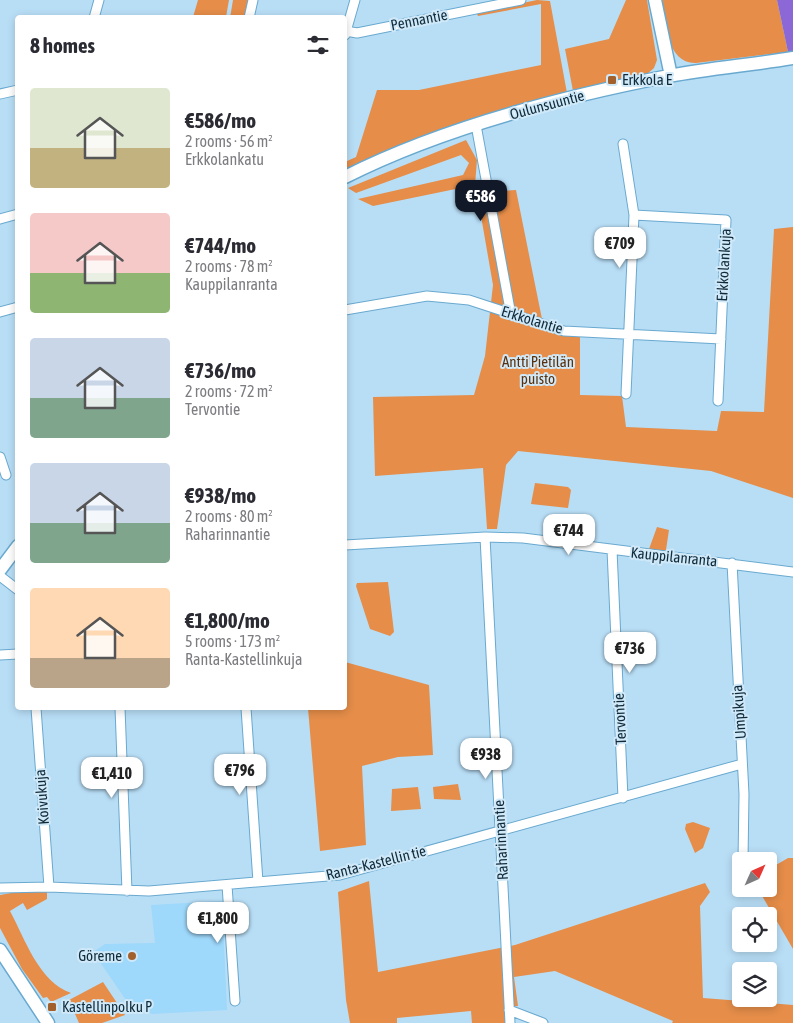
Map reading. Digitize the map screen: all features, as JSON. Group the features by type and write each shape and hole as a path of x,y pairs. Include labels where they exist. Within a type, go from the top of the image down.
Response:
{"main road":[{"path":"655,0 671,76"},
{"name":"Oulunsuuntie","path":"347,176 420,144 476,125 591,94 671,76 793,58"},
{"path":"0,557 15,542"},
{"path":"0,570 15,550"},
{"path":"0,939 15,970"},
{"path":"0,950 15,970 48,1023"}],"street":[{"path":"95,15 99,0"},
{"path":"250,15 252,0"},
{"path":"347,29 355,0"},
{"name":"Pennantie","path":"347,33 357,33 521,0"},
{"path":"0,94 15,91"},
{"path":"476,125 511,315"},
{"path":"623,144 634,216 626,394"},
{"name":"Erkkolankuja","path":"634,216 726,220 718,402"},
{"path":"0,219 15,217"},
{"name":"Erkkolantie","path":"347,310 427,296 469,300 564,331 630,336 721,339"},
{"path":"0,312 15,308"},
{"path":"0,457 6,475"},
{"name":"Kauppilanranta","path":"347,544 485,537 523,538 793,572"},
{"name":"Raharinnantie","path":"485,537 510,1023"},
{"name":"Tervontie","path":"612,550 623,798"},
{"name":"Umpikuja","path":"732,563 744,794 743,852"},
{"path":"0,576 15,588"},
{"path":"0,655 15,654"},
{"name":"Koivukuja","path":"36,710 49,887"},
{"path":"120,710 127,891"},
{"path":"246,710 258,882"},
{"name":"Ranta-Kastellin tie","path":"0,888 49,887 127,891 340,875 742,764"},
{"path":"226,885 235,1001"},
{"path":"509,1010 544,1023"}],"shaded area":[{"path":"777,0 793,0 793,62 788,52"},
{"path":"222,901 227,1010 152,1014 128,1003 93,952 105,944 155,943 151,905"}],"green space":[{"path":"198,0 229,0 226,15 194,15"},
{"path":"233,0 249,0 245,15 230,15"},
{"path":"537,0 550,1 567,93 347,171 347,161 356,157 377,90 419,90 541,65 541,4 478,16 478,12"},
{"path":"626,0 647,0 657,60 654,68 646,75 573,91 565,49 609,39"},
{"path":"660,0 777,0 788,52 696,63 686,61 679,57 669,40"},
{"path":"466,140 477,160 475,185 373,206 358,199 463,175 469,163 461,155 356,193 348,188"},
{"name":"Antti Pietilän puisto","path":"516,190 542,319 542,330 580,336 580,395 622,396 626,427 717,431 721,411 764,412 774,229 793,227 793,498 711,471 518,451 506,465 497,529 487,529 483,468 375,476 373,397 474,395 485,356 493,285 477,193"},
{"path":"535,483 568,487 571,490 568,508 531,504"},
{"path":"657,527 669,530 666,550 663,552 649,549"},
{"path":"388,582 394,632 390,636 370,629 356,586 357,583"},
{"path":"347,663 429,685 433,755 398,757 362,766 366,845 320,851 308,710 347,710"},
{"path":"458,784 461,800 434,799 433,787"},
{"path":"418,787 421,809 391,811 392,789"},
{"path":"693,822 710,828 703,848 695,853 685,829 686,824"},
{"path":"788,858 793,858 793,949 777,922 777,907 768,907 763,898 778,898 778,864"},
{"path":"369,881 378,972 515,945 705,883 710,892 700,906 703,998 732,1000 732,1007 777,1007 777,1004 793,1005 793,1023 672,1023 673,1021 555,971 514,977 518,1006 505,1007 506,1023 472,1023 471,1011 397,1018 397,1023 350,1023 346,1000 338,892"},
{"path":"47,890 47,899 27,910 23,903 10,911 27,946 42,970 60,987 71,993 51,1002 47,997 43,998 22,969 0,928 0,895"},
{"path":"103,982 125,1015 102,1023 79,1023 69,1000"}],"place":[{"name":"Erkkola E","path":"612,80"},
{"name":"Göreme","path":"132,956"},
{"name":"Kastellinpolku P","path":"52,1007"}]}
